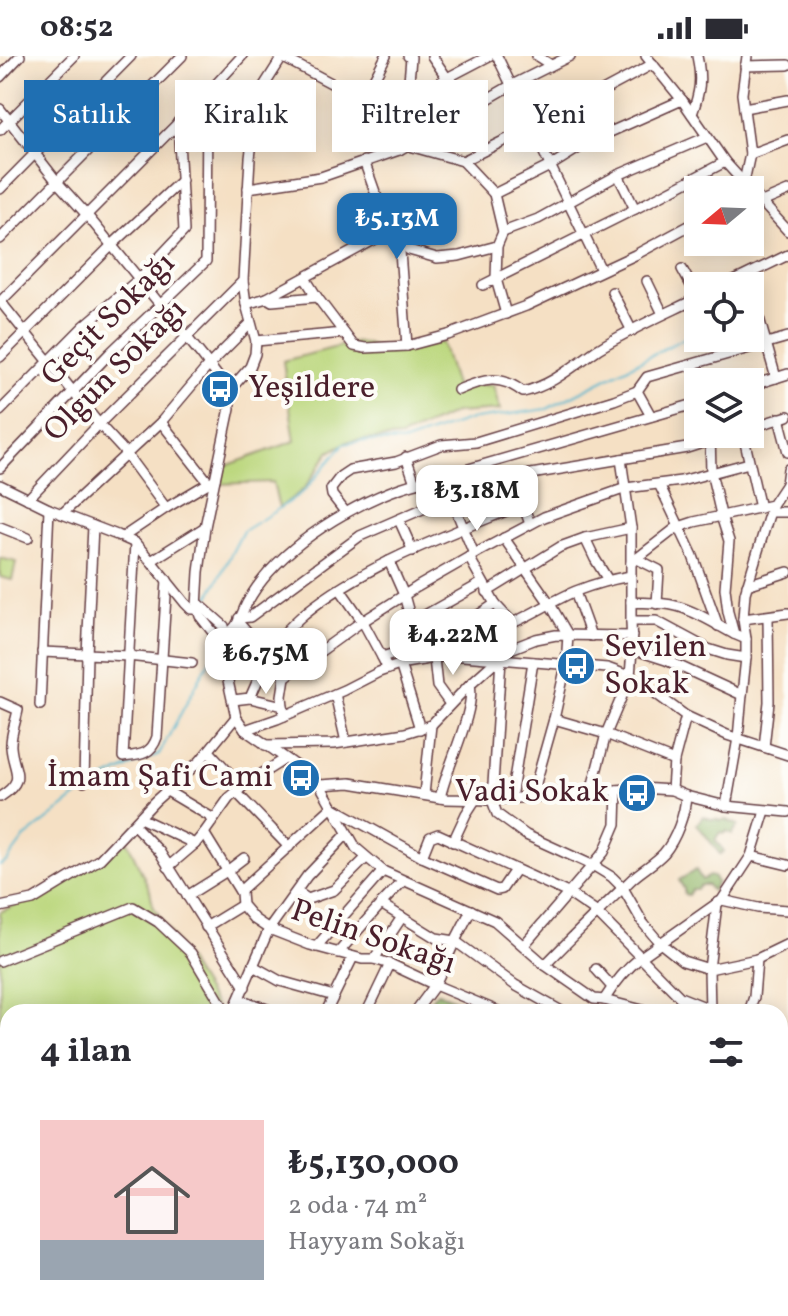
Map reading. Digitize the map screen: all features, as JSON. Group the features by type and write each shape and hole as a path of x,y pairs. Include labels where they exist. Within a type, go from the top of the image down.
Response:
{"street":[{"path":"0,77 20,56"},
{"path":"0,130 74,56"},
{"path":"0,189 131,56"},
{"path":"0,239 182,56"},
{"path":"220,80 242,56"},
{"path":"373,80 386,56"},
{"path":"408,80 411,56"},
{"path":"432,56 447,78"},
{"path":"444,80 489,56"},
{"path":"497,56 509,80"},
{"path":"537,56 551,65"},
{"path":"522,80 570,56"},
{"path":"692,114 700,91 697,56"},
{"path":"228,392 250,367 255,354 256,341 243,281 248,188 256,109 262,89 281,57 332,84"},
{"path":"613,80 649,59 738,176"},
{"path":"745,176 750,154 742,94 746,61 788,65"},
{"path":"494,194 550,166 590,141 682,100"},
{"path":"744,108 788,100"},
{"path":"0,109 187,336 228,392 230,408 212,481 205,527 199,606 228,643 226,672 236,717 245,730 320,785 356,848 383,871 495,921 545,965 594,999 619,1004"},
{"path":"166,508 0,302 175,125"},
{"path":"503,232 538,219 618,175 707,137"},
{"path":"750,154 788,140"},
{"path":"463,161 504,141"},
{"path":"0,411 84,326 139,279 184,231 180,152"},
{"name":"Geçit Sokağı","path":"0,468 206,261 207,152"},
{"path":"248,188 321,177 391,152"},
{"path":"421,152 463,161 494,194 503,232 497,246 496,279 506,314"},
{"path":"544,152 601,270"},
{"path":"364,161 386,223 409,250 437,258 497,246"},
{"path":"483,285 725,162"},
{"path":"618,175 635,209"},
{"path":"0,357 182,180"},
{"path":"764,201 788,191"},
{"path":"764,204 788,231"},
{"path":"305,278 357,347 407,346 506,314 684,228"},
{"path":"246,304 267,298 396,234"},
{"path":"396,234 407,346"},
{"path":"753,272 788,255"},
{"path":"682,269 684,273"},
{"name":"Olgun Sokağı","path":"28,499 243,281"},
{"path":"647,281 663,314"},
{"path":"612,292 632,331"},
{"path":"267,298 272,301 317,297"},
{"path":"458,390 486,380 509,381 523,392 539,388 598,350 684,304"},
{"path":"62,514 161,422 209,365 250,324"},
{"path":"256,341 344,333"},
{"path":"764,336 776,378"},
{"path":"346,513 331,489 350,470 396,462 441,445 476,442 614,400 637,391 647,377 788,337"},
{"path":"764,382 788,374"},
{"path":"637,391 651,416"},
{"path":"221,631 235,628 249,599 268,573 301,542 346,513 415,483 684,407"},
{"path":"764,423 784,417 788,452"},
{"path":"161,422 212,481"},
{"path":"238,620 250,617 360,536 440,502 513,477 687,448"},
{"path":"710,448 711,472 729,541 725,588 734,634"},
{"path":"746,448 760,508"},
{"path":"406,457 415,483"},
{"path":"591,792 606,734 630,677 631,576 634,561 621,459"},
{"path":"284,711 282,696 285,677 404,595 530,524 626,488 659,484 749,463"},
{"path":"726,806 738,738 746,658 743,602 771,509 787,484 788,469"},
{"path":"513,477 530,524"},
{"path":"434,479 440,502"},
{"path":"123,537 212,481"},
{"path":"659,484 693,556 718,626"},
{"path":"0,485 49,509 135,543 191,609 199,606"},
{"path":"451,498 484,588 512,622"},
{"path":"250,698 266,655 304,615 340,589 389,561 523,504"},
{"path":"634,561 679,527 760,508 788,512"},
{"path":"40,705 49,509"},
{"path":"399,520 413,551"},
{"path":"84,782 93,526"},
{"path":"0,527 28,538"},
{"path":"151,561 205,527"},
{"path":"411,623 524,569 560,547 631,528"},
{"path":"504,538 568,635 566,665 532,797"},
{"path":"585,538 608,580"},
{"path":"135,543 123,757 146,752 154,747 157,737 167,580"},
{"path":"389,561 404,595 422,660"},
{"path":"634,561 659,570 657,604"},
{"path":"747,585 788,572"},
{"path":"454,631 476,635 492,632 575,592 608,580 631,576"},
{"path":"340,589 363,622 388,669"},
{"path":"575,592 591,636"},
{"path":"631,602 677,606 746,639"},
{"path":"382,657 454,631 495,604"},
{"path":"743,619 788,613"},
{"path":"764,747 769,702 768,617"},
{"path":"238,620 285,677"},
{"path":"631,621 656,621 708,649 746,658"},
{"path":"265,745 346,742 420,729 431,725 508,650 556,635 632,636"},
{"path":"632,649 666,660 742,695"},
{"path":"42,652 192,663"},
{"path":"245,730 400,664 451,655 607,668 630,677 686,716 788,755"},
{"path":"434,658 437,686 450,704"},
{"path":"500,659 492,800 497,814 526,835 612,877 623,888 643,923 659,942 683,961 709,969 757,959 788,944"},
{"path":"511,798 533,662"},
{"path":"400,664 420,729"},
{"path":"440,798 464,725 471,696 470,684"},
{"path":"335,694 346,742"},
{"path":"233,700 250,698 284,711"},
{"path":"0,702 18,710 11,746 17,778 0,797"},
{"path":"672,790 674,761 686,716"},
{"path":"0,907 33,900 100,859 200,761 236,717"},
{"path":"554,719 606,734 674,761"},
{"path":"424,795 431,725"},
{"path":"209,751 289,847"},
{"path":"168,867 195,844 229,798 285,759"},
{"path":"320,785 350,783 440,798 475,800 640,788 672,790 726,806 788,812"},
{"path":"524,945 604,852 616,824 617,790"},
{"path":"167,791 214,819"},
{"path":"545,965 596,912 663,854 680,823 686,796"},
{"path":"453,842 475,800"},
{"path":"240,891 332,807"},
{"path":"332,807 422,857 497,890 502,889 515,870"},
{"path":"604,1000 630,966 659,942 720,902 751,856 765,811"},
{"path":"137,822 195,844"},
{"path":"137,822 159,851 245,987"},
{"path":"204,833 240,891 242,905 254,919 269,929 307,876 347,834"},
{"path":"422,857 430,837 438,834 568,893 596,912 680,997 696,1004"},
{"path":"751,856 788,865"},
{"path":"187,896 244,858"},
{"path":"297,892 308,899 334,890 366,858"},
{"path":"316,947 383,871"},
{"path":"338,953 403,881"},
{"path":"720,902 788,910"},
{"path":"710,1004 709,969 720,902"},
{"path":"381,904 436,938 455,941 515,985 549,1004"},
{"path":"206,927 242,905"},
{"path":"0,961 133,907 158,922 191,953 221,1004"},
{"path":"421,1004 435,985 471,910"},
{"path":"374,959 402,917"},
{"name":"Pelin Sokağı","path":"237,1004 269,929 316,947 390,964 481,1004"},
{"path":"330,1004 353,957"},
{"path":"752,1004 757,959"},
{"path":"371,1004 390,964"},
{"path":"253,966 280,981 334,996"},
{"path":"596,969 612,987"},
{"path":"239,999 253,1004"}],"green space":[{"path":"356,342 406,351 442,342 455,386 493,385 500,410 455,413 401,437 349,441 329,452 304,489 279,508 273,482 217,484 220,468 295,441 283,361"},
{"path":"0,558 16,562 12,580 0,577"},
{"path":"703,816 713,820 725,819 738,825 732,834 720,832 715,840 724,851 720,854 697,824"},
{"path":"127,841 150,890 153,906 214,1004 0,1004 0,912 73,878"},
{"path":"696,870 702,880 709,876 717,882 712,891 707,885 701,885 688,895 684,894 679,880"},
{"path":"437,992 463,1004 428,1004"}],"waterway":[{"path":"207,601 243,531 304,491 344,444 362,441 405,442 468,420 547,409 684,338"},
{"path":"0,865 7,861 24,838 89,787 159,754 215,650"}],"place":[{"name":"Yeşildere","path":"220,389"},
{"name":"Sevilen Sokak","path":"576,666"},
{"name":"İmam Şafi Cami","path":"301,778"},
{"name":"Vadi Sokak","path":"637,793"}]}
